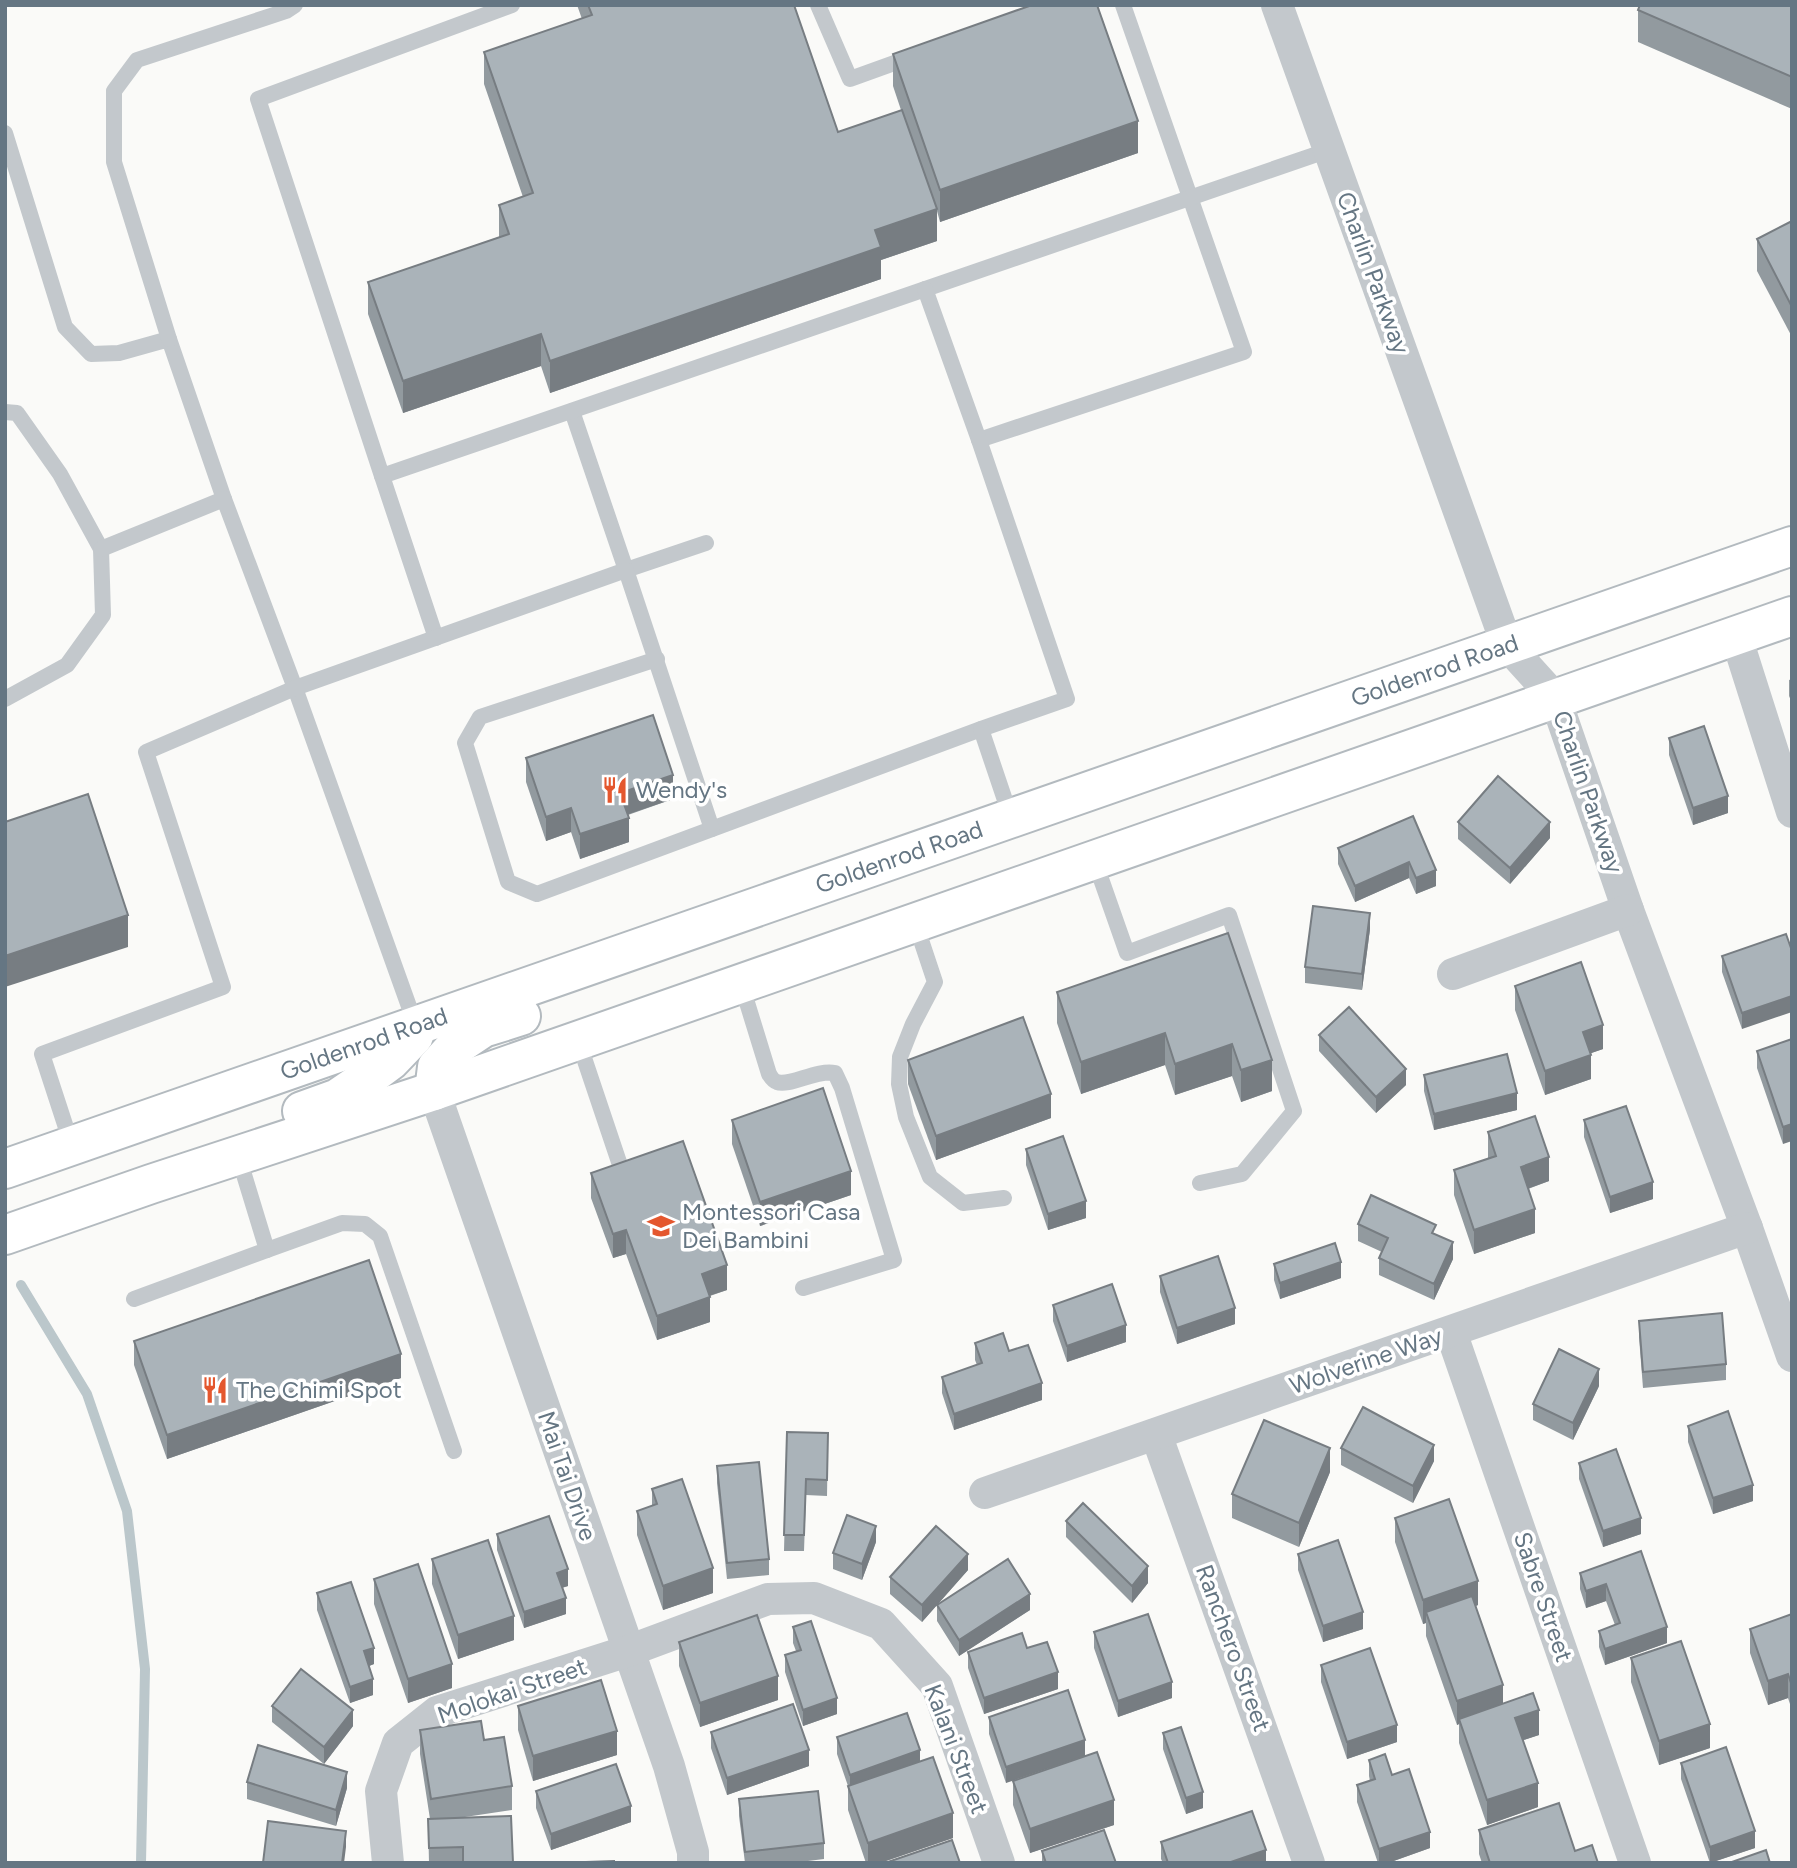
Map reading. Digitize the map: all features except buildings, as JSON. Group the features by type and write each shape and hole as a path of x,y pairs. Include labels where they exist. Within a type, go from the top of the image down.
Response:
{"main road":[{"name":"Goldenrod Road","path":"5,1169 1792,546"},
{"path":"5,1235 434,1091 1792,616"},
{"path":"434,1091 437,1067 456,1045 483,1028 695,957 706,947 721,919"},
{"path":"151,1184 157,1166 172,1158 338,1098 390,1061 414,1036 416,1026"}],"street":[{"name":"Charlin Parkway","path":"1277,5 1507,645 1555,698 1628,910 1792,1356"},
{"path":"1735,636 1792,812"},
{"path":"1453,974 1628,910"},
{"name":"Mai Tai Drive","path":"434,1091 670,1766 693,1852 693,1863"},
{"name":"Wolverine Way","path":"985,1493 1747,1228"},
{"name":"Sabre Street","path":"1451,1332 1635,1863"},
{"name":"Ranchero Street","path":"1156,1434 1309,1863"},
{"name":"Kalani Street","path":"628,1651 768,1599 814,1598 881,1625 937,1686 999,1863"},
{"name":"Molokai Street","path":"388,1863 381,1791 398,1743 437,1712 628,1651"}],"lane":[{"path":"295,5 279,14 137,60 114,91 114,162 169,339 224,499 416,1026"},
{"path":"436,638 258,99 512,5"},
{"path":"818,5 850,79 928,51"},
{"path":"979,440 1244,352 1123,5"},
{"path":"5,133 65,327 92,354 119,353 169,339"},
{"path":"382,476 1329,150"},
{"path":"657,659 481,717 465,743 508,882 537,894 1067,699 925,289"},
{"path":"572,411 657,659 707,831"},
{"path":"5,412 17,413 52,464 101,549 103,615 67,665 5,699"},
{"path":"101,549 224,499"},
{"path":"72,1146 42,1054 223,986 146,752 295,688 706,543"},
{"path":"981,729 1012,818"},
{"path":"1094,859 1127,953 1229,915 1294,1111 1242,1174 1200,1183"},
{"path":"915,922 935,982 913,1024 900,1057 899,1084 906,1117 930,1177 963,1203 1004,1198"},
{"path":"740,983 769,1074 775,1082 782,1083 820,1072 835,1073 842,1088 894,1260 803,1288"},
{"path":"578,1040 623,1174"},
{"path":"238,1155 267,1250"},
{"path":"134,1299 342,1223 365,1224 380,1236 454,1451"}],"waterway":[{"path":"21,1285 87,1394 127,1511 145,1669 141,1863"}],"place":[{"name":"Wendy's","path":"615,790"},
{"name":"Montessori Casa Dei Bambini","path":"661,1226"},
{"name":"The Chimi Spot","path":"215,1390"}]}
